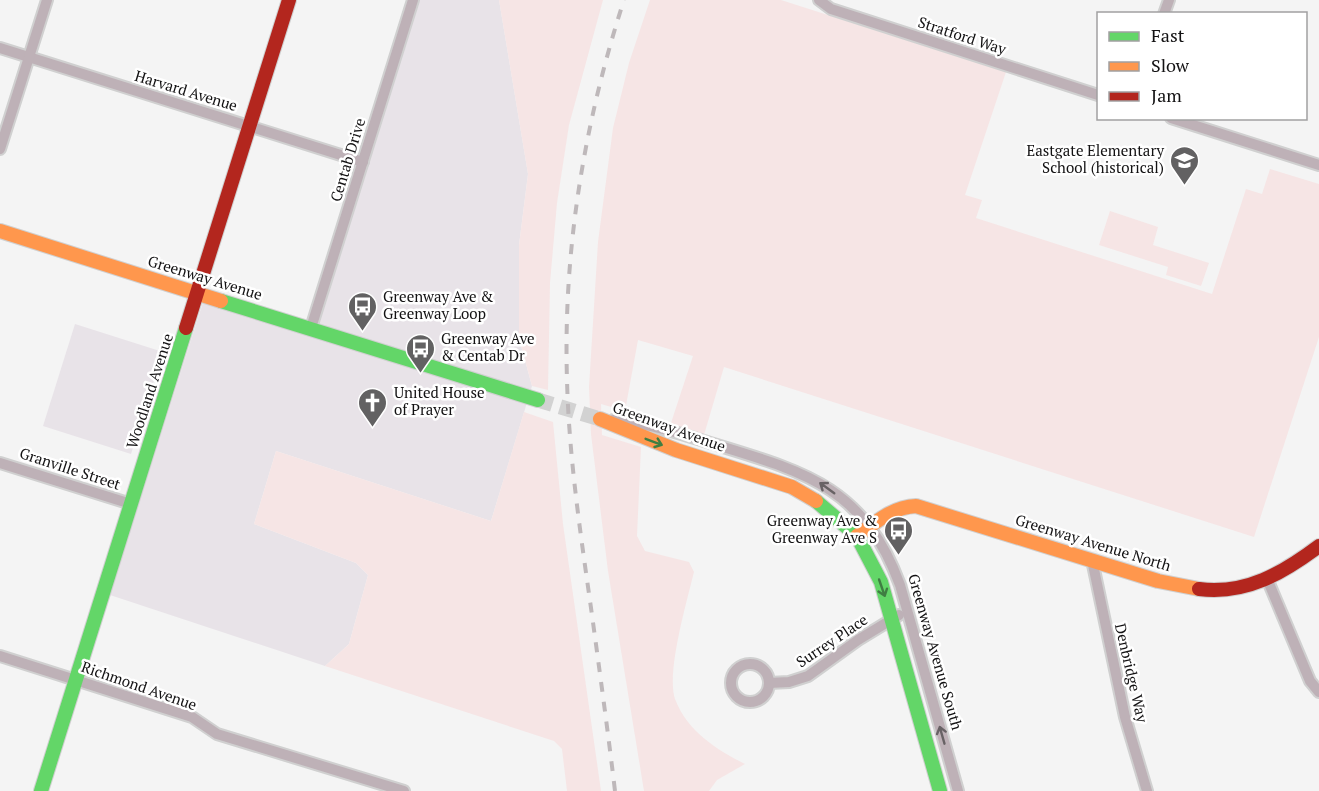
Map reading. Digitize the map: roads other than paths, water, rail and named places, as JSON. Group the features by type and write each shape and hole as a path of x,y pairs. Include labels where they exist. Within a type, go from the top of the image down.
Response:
{"street":[{"path":"0,150 47,0"},
{"name":"Woodland Avenue","path":"41,791 289,0"},
{"name":"Centab Drive","path":"311,328 413,0"},
{"name":"Stratford Way","path":"819,0 831,9 1097,95"},
{"name":"Harvard Avenue","path":"0,48 363,162"},
{"path":"1178,120 1319,165"},
{"name":"Greenway Avenue","path":"0,231 538,400"},
{"name":"Greenway Avenue","path":"600,419 628,421 682,434 784,465 825,485 870,526"},
{"name":"Greenway Avenue","path":"600,419 676,450 792,487 822,504 857,536"},
{"name":"Granville Street","path":"0,463 131,504"},
{"name":"Greenway Avenue North","path":"857,536 897,509 916,506 1158,581 1194,589 1240,589 1268,581 1298,563 1319,546"},
{"name":"Greenway Avenue South","path":"870,526 889,558 908,611 958,791"},
{"name":"Greenway Avenue South","path":"857,536 881,582 940,791"},
{"name":"Denbridge Way","path":"1092,560 1125,717 1148,791"},
{"path":"1268,581 1310,681 1319,692"},
{"name":"Surrey Place","path":"769,684 800,680 808,676 858,640 908,611"},
{"name":"Richmond Avenue","path":"0,656 192,717 217,734 404,791"}],"tunnel":[{"path":"538,400 600,419"}],"railway":[{"path":"615,791 573,469 568,410 567,332 573,236 587,140 624,0"}],"place":[{"name":"Eastgate Elementary School (historical)","path":"1185,186"},
{"name":"Greenway Ave & Greenway Loop","path":"362,332"},
{"name":"Greenway Ave & Centab Dr","path":"420,374"},
{"name":"United House of Prayer","path":"373,428"},
{"name":"Greenway Ave & Greenway Ave S","path":"898,556"}]}
